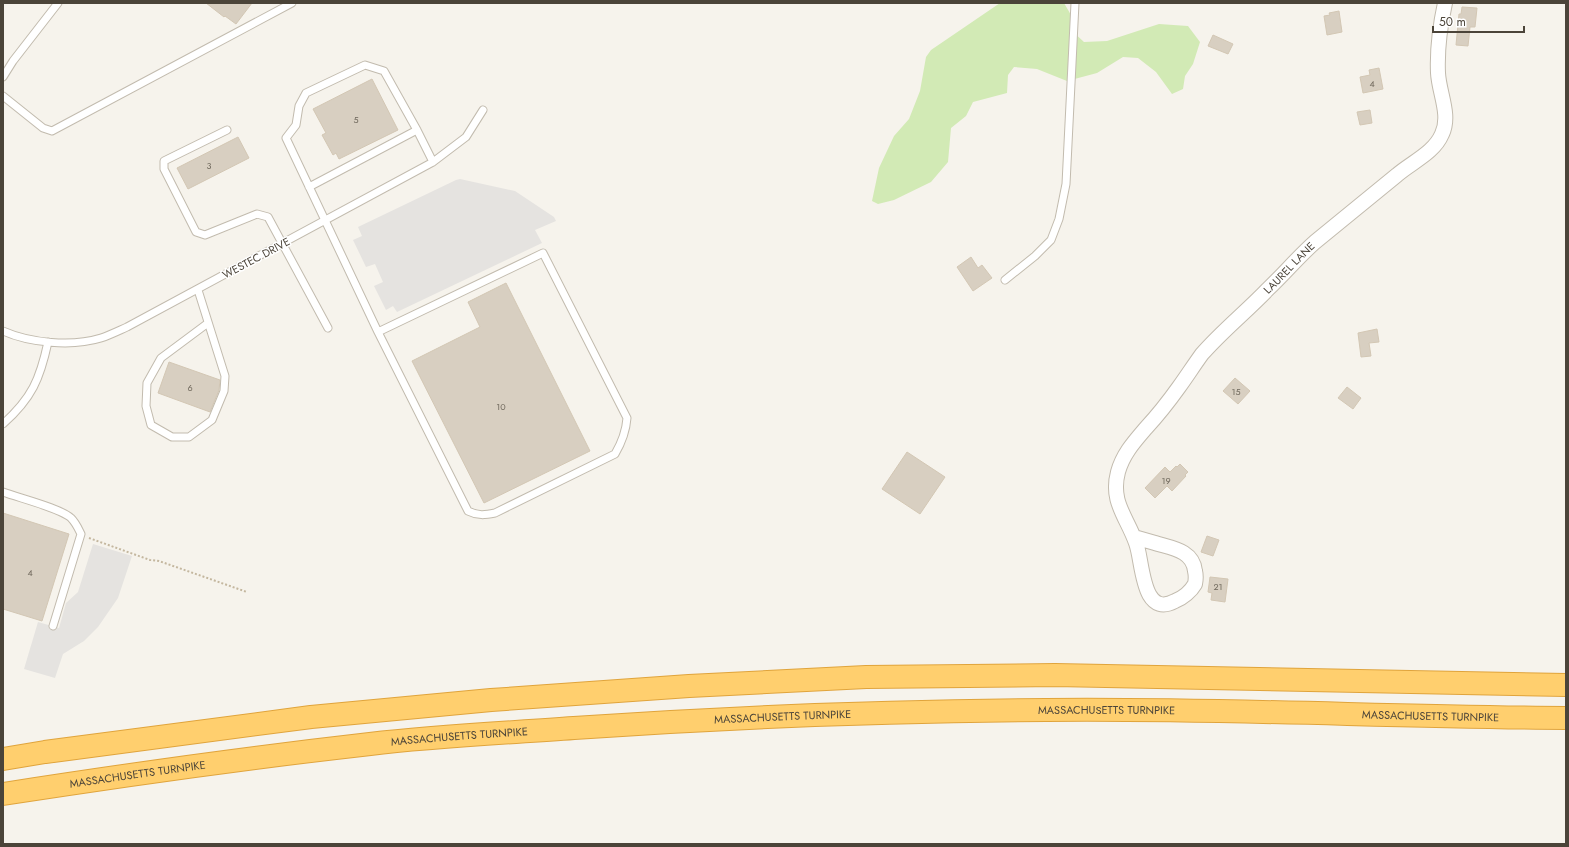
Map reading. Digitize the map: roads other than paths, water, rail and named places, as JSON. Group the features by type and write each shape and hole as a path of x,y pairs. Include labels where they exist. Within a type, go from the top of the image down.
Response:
{"highway":[{"path":"3,759 45,752 311,717 491,700 704,685 866,677 1055,675 1566,685"},
{"name":"MASSACHUSETTS TURNPIKE","path":"3,794 213,763 373,744 500,733 759,716 1049,710 1247,711 1489,718 1566,718"}],"street":[{"name":"LAUREL LANE","path":"1134,537 1174,548 1189,556 1195,565 1196,577 1192,588 1173,603 1165,604 1157,603 1152,598 1145,586 1139,553 1134,537 1118,505 1116,492 1118,471 1121,462 1130,446 1165,405 1203,354 1305,252 1396,175 1427,153 1439,141 1446,122 1438,68 1440,32 1445,3"}],"lane":[{"path":"3,78 13,61 58,3"},
{"path":"3,96 43,128 52,131 292,3"},
{"path":"1005,280 1035,256 1051,240 1060,219 1066,184 1075,3"},
{"path":"378,332 543,253 627,418 626,430 622,442 615,454 495,513 485,515 475,514 468,511 378,332 286,138 296,125 299,106 306,94 365,65 384,71 433,162"},
{"name":"WESTEC DRIVE","path":"3,331 10,334 48,342 77,343 101,338 127,327 433,162 466,137 483,110"},
{"path":"227,130 164,161 164,169 196,232 205,235 257,214 268,217 328,328"},
{"path":"309,187 417,130"},
{"path":"198,290 225,376 224,391 212,420 189,437 172,437 152,425 146,406 147,383 161,358 208,323"},
{"path":"3,424 31,393 40,374 48,342"},
{"path":"3,492 60,511 70,517 77,525 80,534 53,626"}]}
